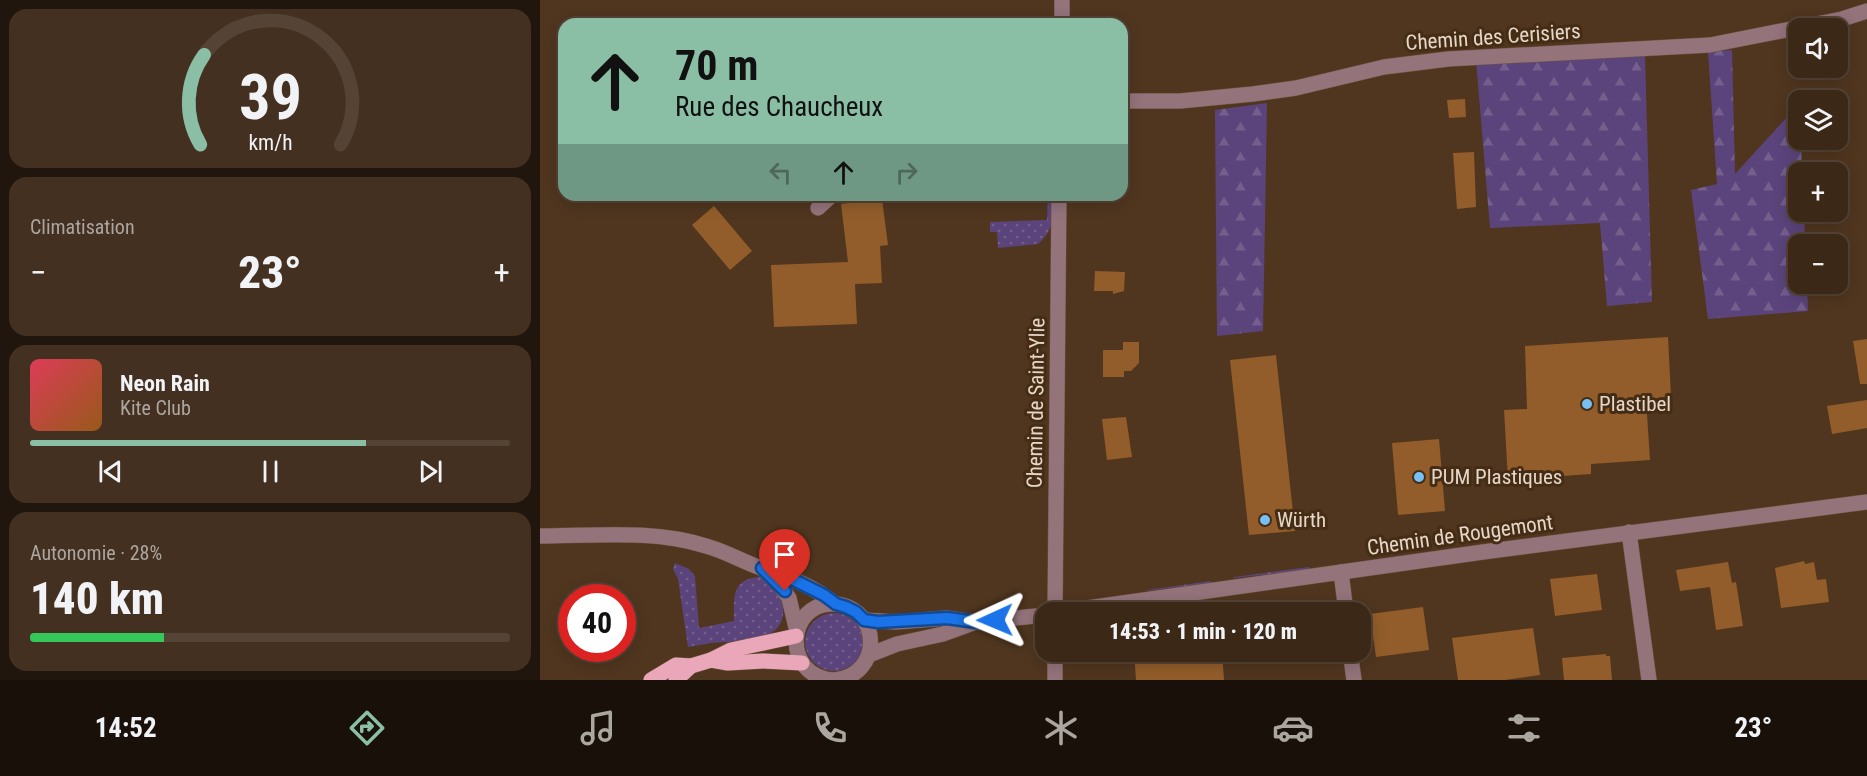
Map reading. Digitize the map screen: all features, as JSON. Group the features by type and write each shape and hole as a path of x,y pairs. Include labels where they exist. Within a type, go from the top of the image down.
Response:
{"main road":[{"path":"651,680 676,665 691,666 711,660 731,650 797,634"},
{"path":"711,660 728,663 763,661 802,663"},
{"path":"676,680 691,666"}],"street":[{"path":"1062,0 1062,18"},
{"name":"Chemin des Cerisiers","path":"1128,101 1180,101 1264,93 1296,88 1384,67 1448,59 1710,45 1842,19 1867,11"},
{"path":"818,208 826,201"},
{"name":"Chemin de Saint-Ylie","path":"1057,602 1059,201"},
{"name":"Chemin de Rougemont","path":"1128,602 1629,532 1867,502"},
{"path":"1629,532 1648,680"},
{"path":"540,536 675,538 706,546 793,579 836,604 856,612 864,620 870,633 869,655 862,667 840,680 818,677 802,663 796,650 797,634 789,598 762,568"},
{"path":"1341,572 1345,602"},
{"path":"797,634 805,617 812,611 819,607 836,604"},
{"path":"864,620 896,622 947,618 976,622 1035,616"},
{"path":"869,655 897,644 943,634 976,622"},
{"path":"1055,662 1055,680"},
{"path":"1352,662 1354,680"}],"green space":[{"path":"1732,50 1735,174 1788,116 1788,150 1801,150 1802,162 1788,162 1788,222 1804,222 1805,234 1788,234 1788,294 1807,294 1808,311 1708,319 1691,190 1717,184 1708,52"},
{"path":"1645,55 1652,302 1607,306 1600,223 1490,228 1476,60"},
{"path":"1267,103 1263,331 1217,336 1215,110"},
{"path":"1048,201 1052,201 1052,222 1048,233 1038,244 998,248 997,232 990,232 990,222 1047,220"},
{"path":"675,563 689,569 695,576 699,628 734,621 735,597 739,585 751,578 760,577 780,598 783,615 780,625 773,632 754,640 688,647 678,579 673,569"},
{"path":"1309,567 1309,570 1233,578 1234,577"},
{"path":"1211,581 1211,583 1146,591 1147,590"},
{"path":"834,613 845,615 858,626 863,642 861,653 850,666 834,671 823,669 810,658 805,642 807,631 818,618"}],"building":[{"path":"1465,99 1466,117 1449,118 1447,100"},
{"path":"1474,152 1476,207 1457,209 1453,153"},
{"path":"882,201 888,245 880,246 882,283 855,284 857,324 774,327 771,265 848,262 841,204"},
{"path":"714,206 752,251 730,270 692,225"},
{"path":"1095,271 1125,272 1124,291 1113,294 1113,291 1094,291"},
{"name":"Plastibel","path":"1668,337 1671,397 1646,399 1650,460 1591,464 1591,474 1508,480 1504,410 1527,409 1525,346"},
{"path":"1867,339 1867,384 1860,384 1853,341"},
{"path":"1123,342 1139,342 1139,363 1131,371 1124,371 1124,377 1103,377 1103,350 1123,350"},
{"path":"1276,355 1295,531 1249,535 1230,360"},
{"path":"1867,400 1867,428 1832,434 1827,406"},
{"path":"1126,417 1132,457 1107,460 1102,419"},
{"name":"PUM Plastiques","path":"1439,439 1445,511 1398,515 1392,443"},
{"path":"1804,561 1805,564 1814,562 1817,580 1826,579 1829,602 1781,608 1775,568"},
{"path":"1728,562 1732,583 1736,582 1743,626 1716,630 1710,587 1680,591 1676,570"},
{"path":"1597,574 1602,610 1555,616 1550,579"},
{"path":"1423,607 1429,650 1376,657 1371,614"},
{"path":"1533,628 1540,675 1505,680 1458,680 1452,638"},
{"path":"1606,654 1610,656 1612,680 1564,680 1562,658"},
{"path":"1135,662 1223,662 1224,680 1136,680"}],"place":[{"name":"Plastibel","path":"1587,404"},
{"name":"PUM Plastiques","path":"1419,477"},
{"name":"Würth","path":"1265,520"}],"route":[{"path":"785,591 762,568 782,574 824,595 836,604 856,612 864,620 896,622 947,618 976,622 995,620"}]}
